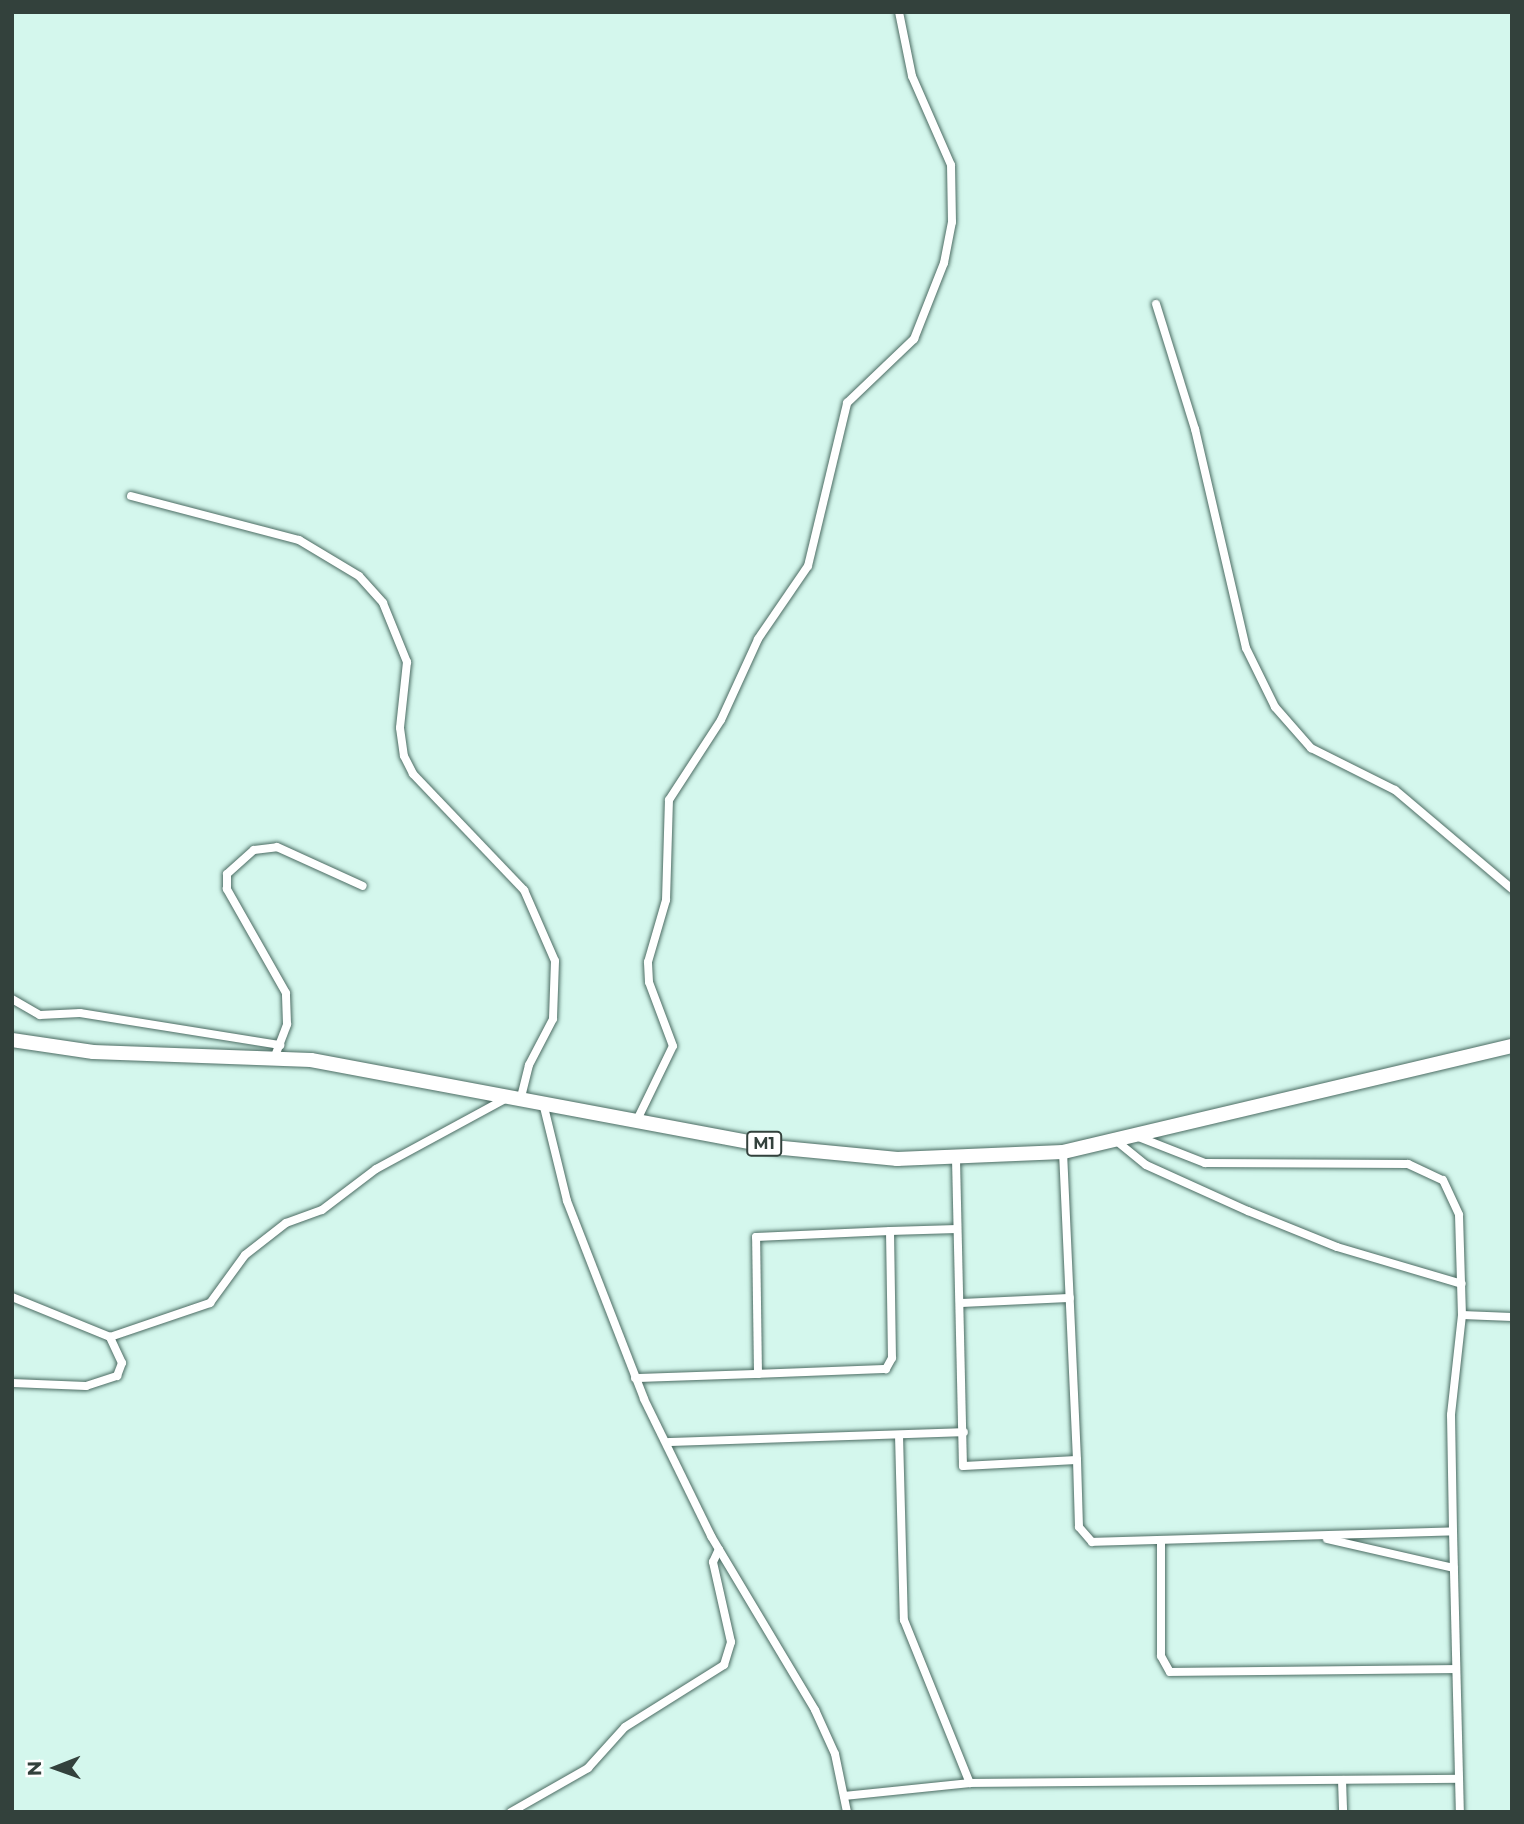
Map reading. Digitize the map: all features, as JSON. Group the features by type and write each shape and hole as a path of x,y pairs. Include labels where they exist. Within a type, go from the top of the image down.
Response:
{"highway":[{"name":"M1","path":"12,1040 93,1052 278,1051 543,1103 839,1155 956,1159 1063,1152 1512,1046"}],"street":[{"path":"637,1120 673,1046 651,990 648,962 666,900 669,800 721,720 758,639 808,566 847,403 914,339 944,263 952,222 951,165 912,76 899,12"},
{"path":"1156,304 1195,429 1246,648 1276,707 1311,748 1395,790 1512,889"},
{"path":"12,1297 110,1337 210,1303 245,1255 286,1223 322,1210 376,1169 515,1097 552,1019 555,961 524,890 413,774 404,756 400,729 407,662 383,603 359,576 299,540 131,496"},
{"path":"12,999 40,1016 80,1013 278,1051 287,1015 281,976 236,907 227,874 244,855 277,847 363,886"},
{"path":"543,1103 567,1201 635,1378 719,1549 816,1710 835,1754 847,1812"},
{"path":"1133,1134 1177,1156 1225,1165 1428,1169 1455,1197 1462,1315 1451,1415 1460,1812"},
{"path":"1114,1139 1146,1165 1228,1203 1337,1247 1461,1284"},
{"path":"1063,1152 1077,1460 1085,1536 1161,1542 1453,1531"},
{"path":"956,1159 963,1466 1077,1460"},
{"path":"758,1374 756,1237 957,1229"},
{"path":"635,1378 886,1368 892,1358 890,1231"},
{"path":"960,1303 1070,1298"},
{"path":"1462,1315 1512,1317"},
{"path":"12,1382 86,1386 117,1376 122,1363 110,1337"},
{"path":"667,1442 964,1432"},
{"path":"899,1435 904,1620 970,1783"},
{"path":"1315,1536 1454,1567"},
{"path":"1161,1542 1161,1656 1170,1672 1456,1669"},
{"path":"511,1812 588,1768 625,1727 724,1665 730,1642 713,1562 719,1549"},
{"path":"844,1796 970,1783 1459,1779"},
{"path":"1342,1780 1343,1812"}]}
